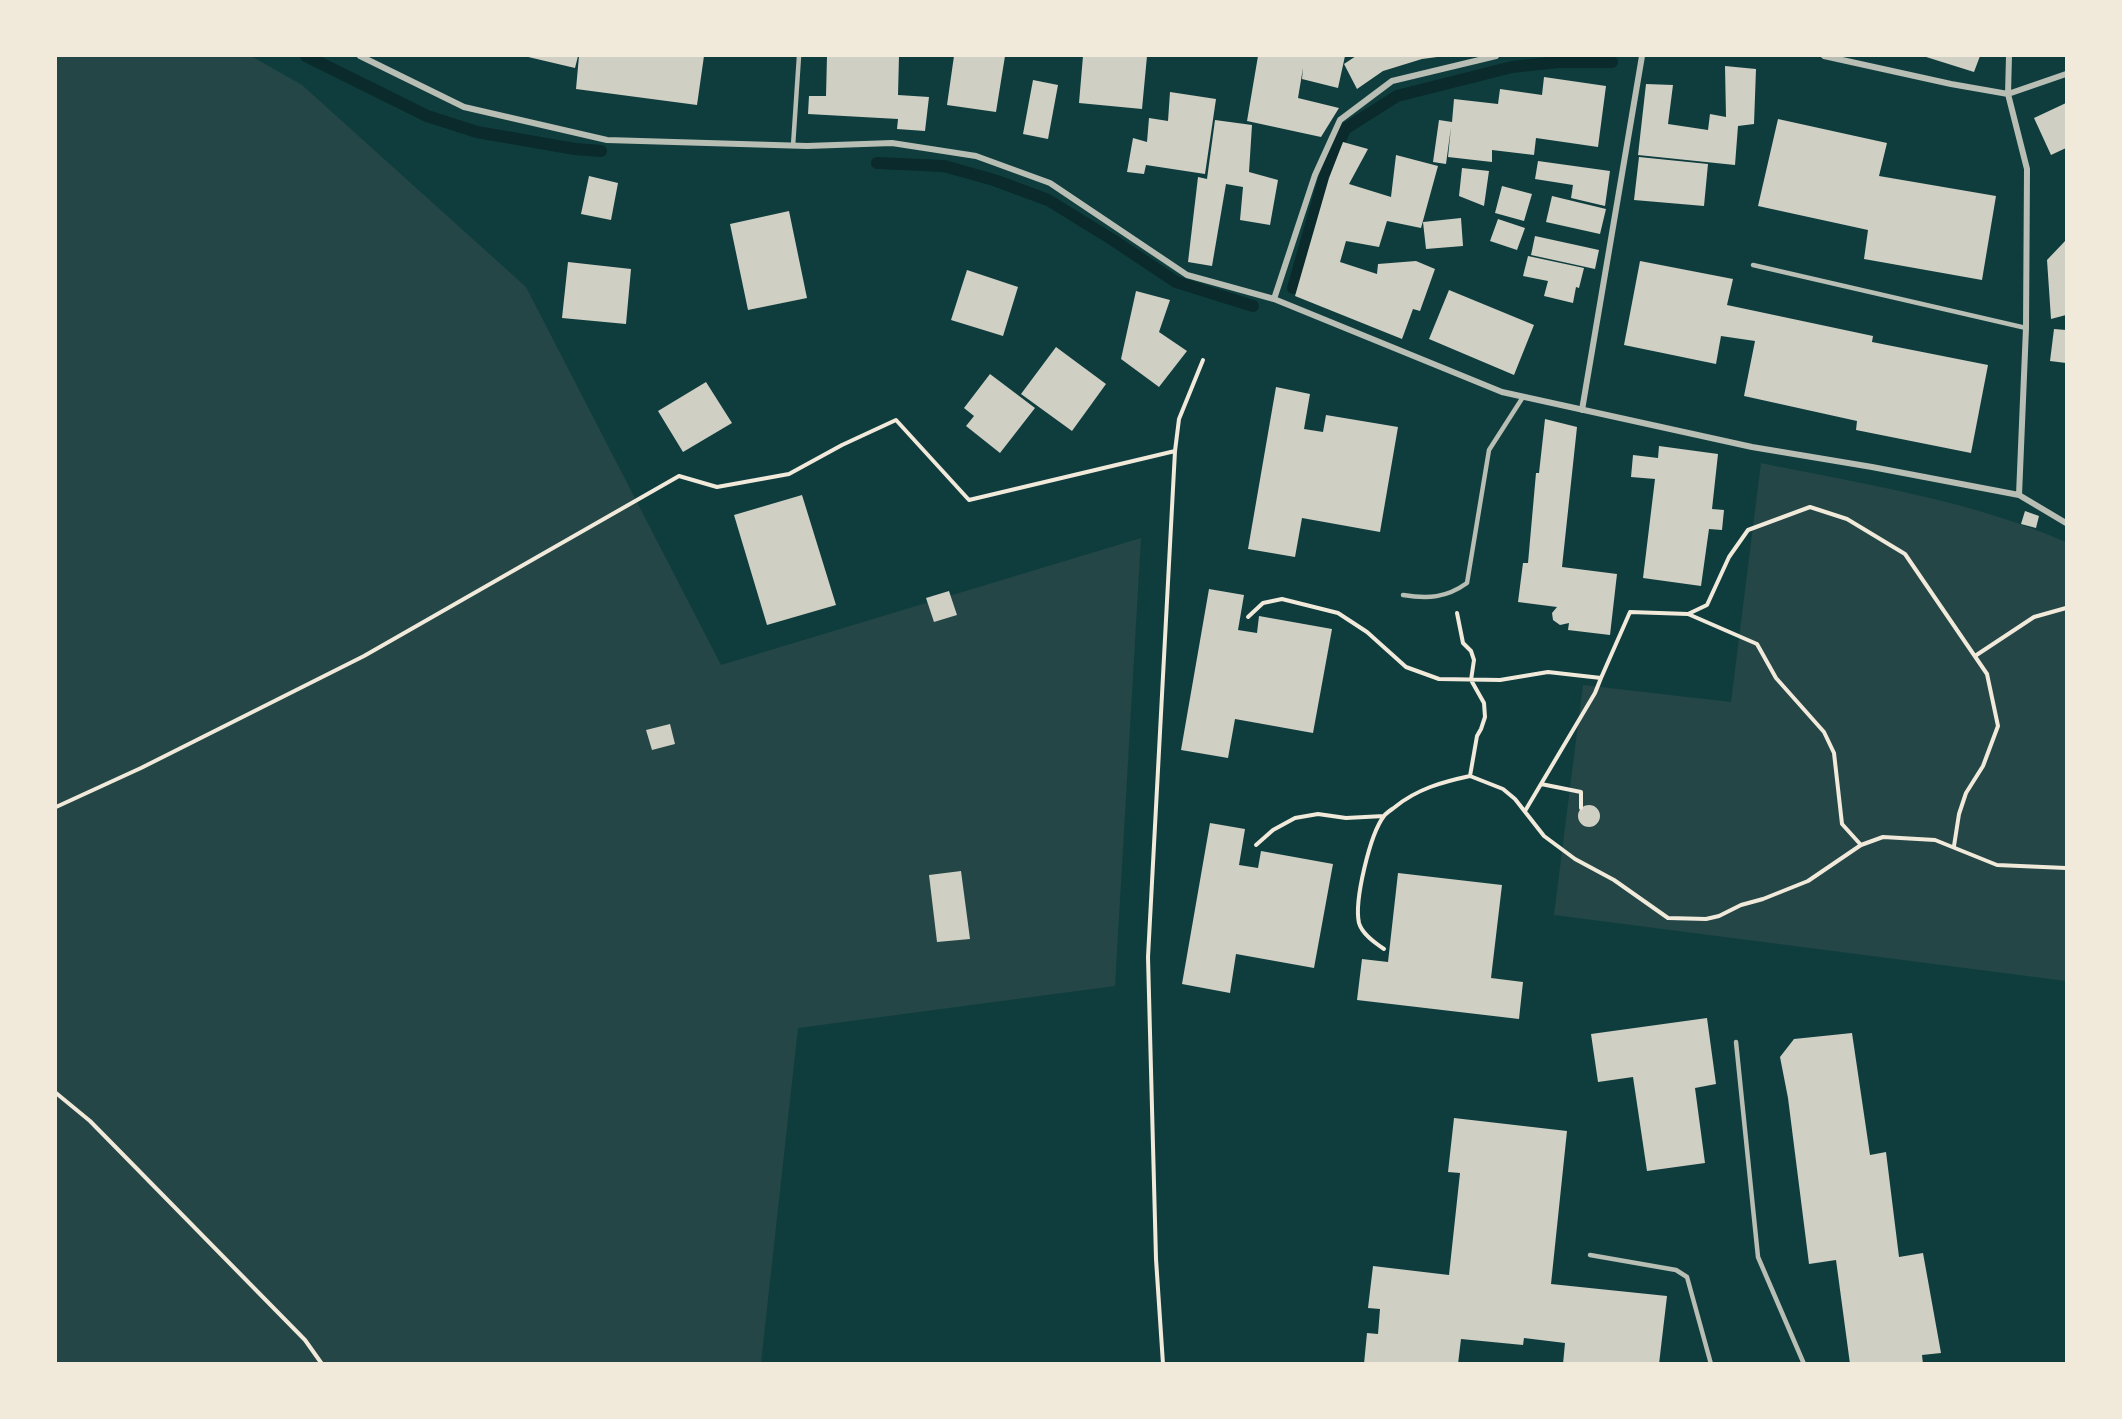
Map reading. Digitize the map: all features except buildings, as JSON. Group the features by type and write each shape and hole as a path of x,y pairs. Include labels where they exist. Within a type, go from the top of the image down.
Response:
{"street":[{"path":"360,56 464,107 607,140 793,146 892,143 976,156 1050,183 1187,275 1274,299 1502,392 1752,447 2019,495 2067,523"},
{"path":"1274,299 1315,175 1341,120 1392,81 1496,56"},
{"path":"1582,410 1642,56"},
{"path":"1824,56 1950,84 2008,94 2067,74"},
{"path":"2009,56 2008,94 2027,169 2026,328 2019,495"}],"lane":[{"path":"793,146 799,56"},
{"path":"1753,265 2026,328"},
{"path":"1403,595 1427,599 1455,591 1467,583 1489,450 1522,397"},
{"path":"1736,1042 1758,1257 1804,1364"},
{"path":"1590,1255 1676,1270 1687,1277 1711,1364"}],"path":[{"path":"1163,1364 1156,1259 1148,957 1175,451 1179,419 1203,360"},
{"path":"56,807 141,768 364,656 679,476 717,487 789,474 842,445 896,420 969,500 1175,451"},
{"path":"1688,614 1707,605 1729,557 1748,530 1810,507 1847,519 1905,554 1987,674 1998,726 1983,766 1966,793 1959,814 1954,846"},
{"path":"1448,593 1457,615 1464,643 1471,651 1474,660 1471,680 1484,703 1485,717 1482,729 1477,736 1470,776"},
{"path":"1248,617 1263,603 1282,599 1338,613 1367,632 1406,667 1439,679 1500,680 1548,672 1601,678"},
{"path":"1975,656 2034,617 2067,608"},
{"path":"1525,811 1595,693 1630,612 1688,614 1757,644 1776,678 1824,732 1834,753 1842,824 1861,845"},
{"path":"1384,949 1362,929 1359,922 1359,908 1368,852 1384,816 1417,791 1441,782 1470,776 1503,789 1515,799 1544,836 1575,859 1614,880 1668,918 1706,920 1719,916 1741,905 1808,881 1861,845 1883,837 1935,840 1997,864 2067,868"},
{"path":"1541,784 1581,792 1581,808"},
{"path":"1256,845 1273,830 1295,818 1318,814 1346,818 1384,816"},
{"path":"56,1093 90,1121 305,1340 322,1364"}],"shaded area":[{"path":"56,56 251,56 302,85 526,287 721,665 1141,538 1115,986 798,1028 761,1363 56,1363"},
{"path":"1761,463 1954,504 2030,527 2066,542 2066,981 1554,915 1583,685 1731,702"}],"waterway":[{"path":"306,56 427,116 477,132 575,149 601,151"},
{"path":"1293,288 1325,176 1345,129 1397,96 1512,67 1558,62 1612,62"},
{"path":"877,163 944,166 994,180 1048,200 1176,282 1253,306"}]}
